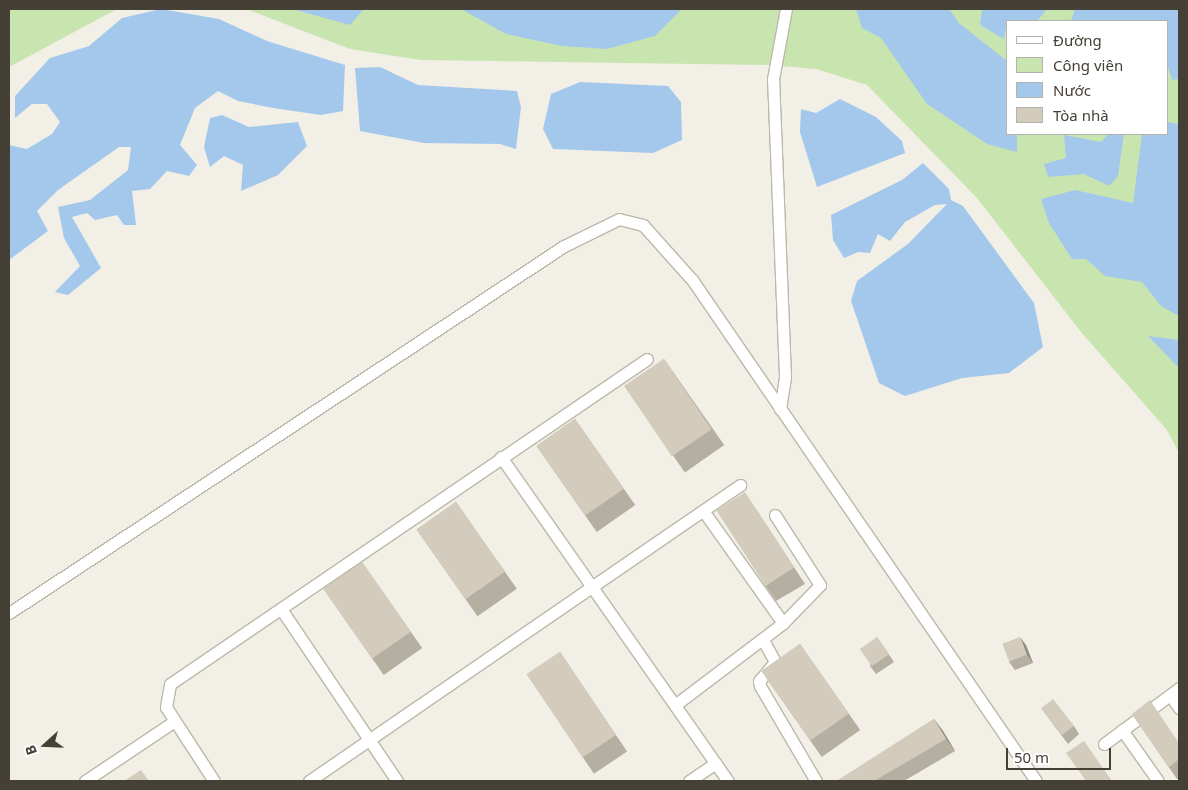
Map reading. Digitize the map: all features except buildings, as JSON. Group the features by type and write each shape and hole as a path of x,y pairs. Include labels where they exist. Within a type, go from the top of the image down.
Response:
{"street":[{"path":"780,409 786,376 774,79 786,9"},
{"path":"9,613 564,246 619,219 643,225 665,244 1036,781"},
{"path":"214,781 173,722 166,707 170,684 647,359"},
{"path":"501,457 595,588 728,781"},
{"path":"309,781 595,588 740,485"},
{"path":"704,512 783,623"},
{"path":"674,705 763,640 783,623 820,585 774,515"},
{"path":"281,609 397,781"},
{"path":"763,640 775,662 759,680 760,686 816,781"},
{"path":"1104,744 1175,692 1179,708"},
{"path":"85,781 173,722"},
{"path":"1122,730 1158,781"},
{"path":"689,781 716,763"}],"green space":[{"path":"9,9 117,9 9,67"},
{"path":"246,9 781,9 770,65 421,60 350,49"},
{"path":"791,9 1179,9 1179,453 1167,430 1081,332 977,198 867,85 816,69 780,66"}],"water":[{"path":"161,9 219,19 267,41 345,65 343,111 321,115 273,108 238,101 218,91 195,108 180,145 197,165 189,176 167,171 150,189 132,191 136,225 124,225 117,215 95,220 87,213 72,217 101,268 68,295 55,292 80,266 64,238 58,207 90,200 128,170 131,147 119,147 58,190 37,211 48,231 9,260 9,145 27,149 52,134 60,122 47,104 32,104 15,118 15,96 50,58 89,46 122,18"},
{"path":"292,9 363,9 363,10 350,25"},
{"path":"461,9 682,9 655,36 607,49 562,46 506,34"},
{"path":"856,9 949,9 959,23 1006,60 1006,135 1017,135 1017,152 987,144 927,104 881,38 862,28"},
{"path":"982,9 1047,9 1038,20 1006,20 1004,39 980,25"},
{"path":"1075,9 1179,9 1179,79 1172,80 1168,67 1168,20 1071,20"},
{"path":"380,67 418,85 517,91 521,107 516,149 500,144 424,143 360,131 355,68"},
{"path":"580,82 668,86 681,102 682,140 653,153 553,149 543,129 551,94"},
{"path":"840,99 876,117 902,141 905,153 817,187 800,132 801,109 816,113"},
{"path":"222,115 249,127 298,122 307,146 278,175 241,191 243,165 224,156 210,167 204,147 210,118"},
{"path":"1168,122 1179,124 1179,316 1161,306 1142,282 1105,276 1086,259 1072,259 1049,223 1041,199 1075,190 1133,203 1142,135 1168,135"},
{"path":"1064,135 1101,142 1107,135 1124,135 1118,176 1109,186 1084,174 1048,177 1044,164 1066,158"},
{"path":"923,163 949,189 951,200 963,206 1034,303 1043,347 1009,373 962,378 905,396 879,383 851,301 857,281 908,244 947,204 935,205 905,222 890,241 878,234 870,253 858,252 844,258 833,240 831,215 902,180"},
{"path":"1148,336 1179,340 1179,368 1176,365"}]}
